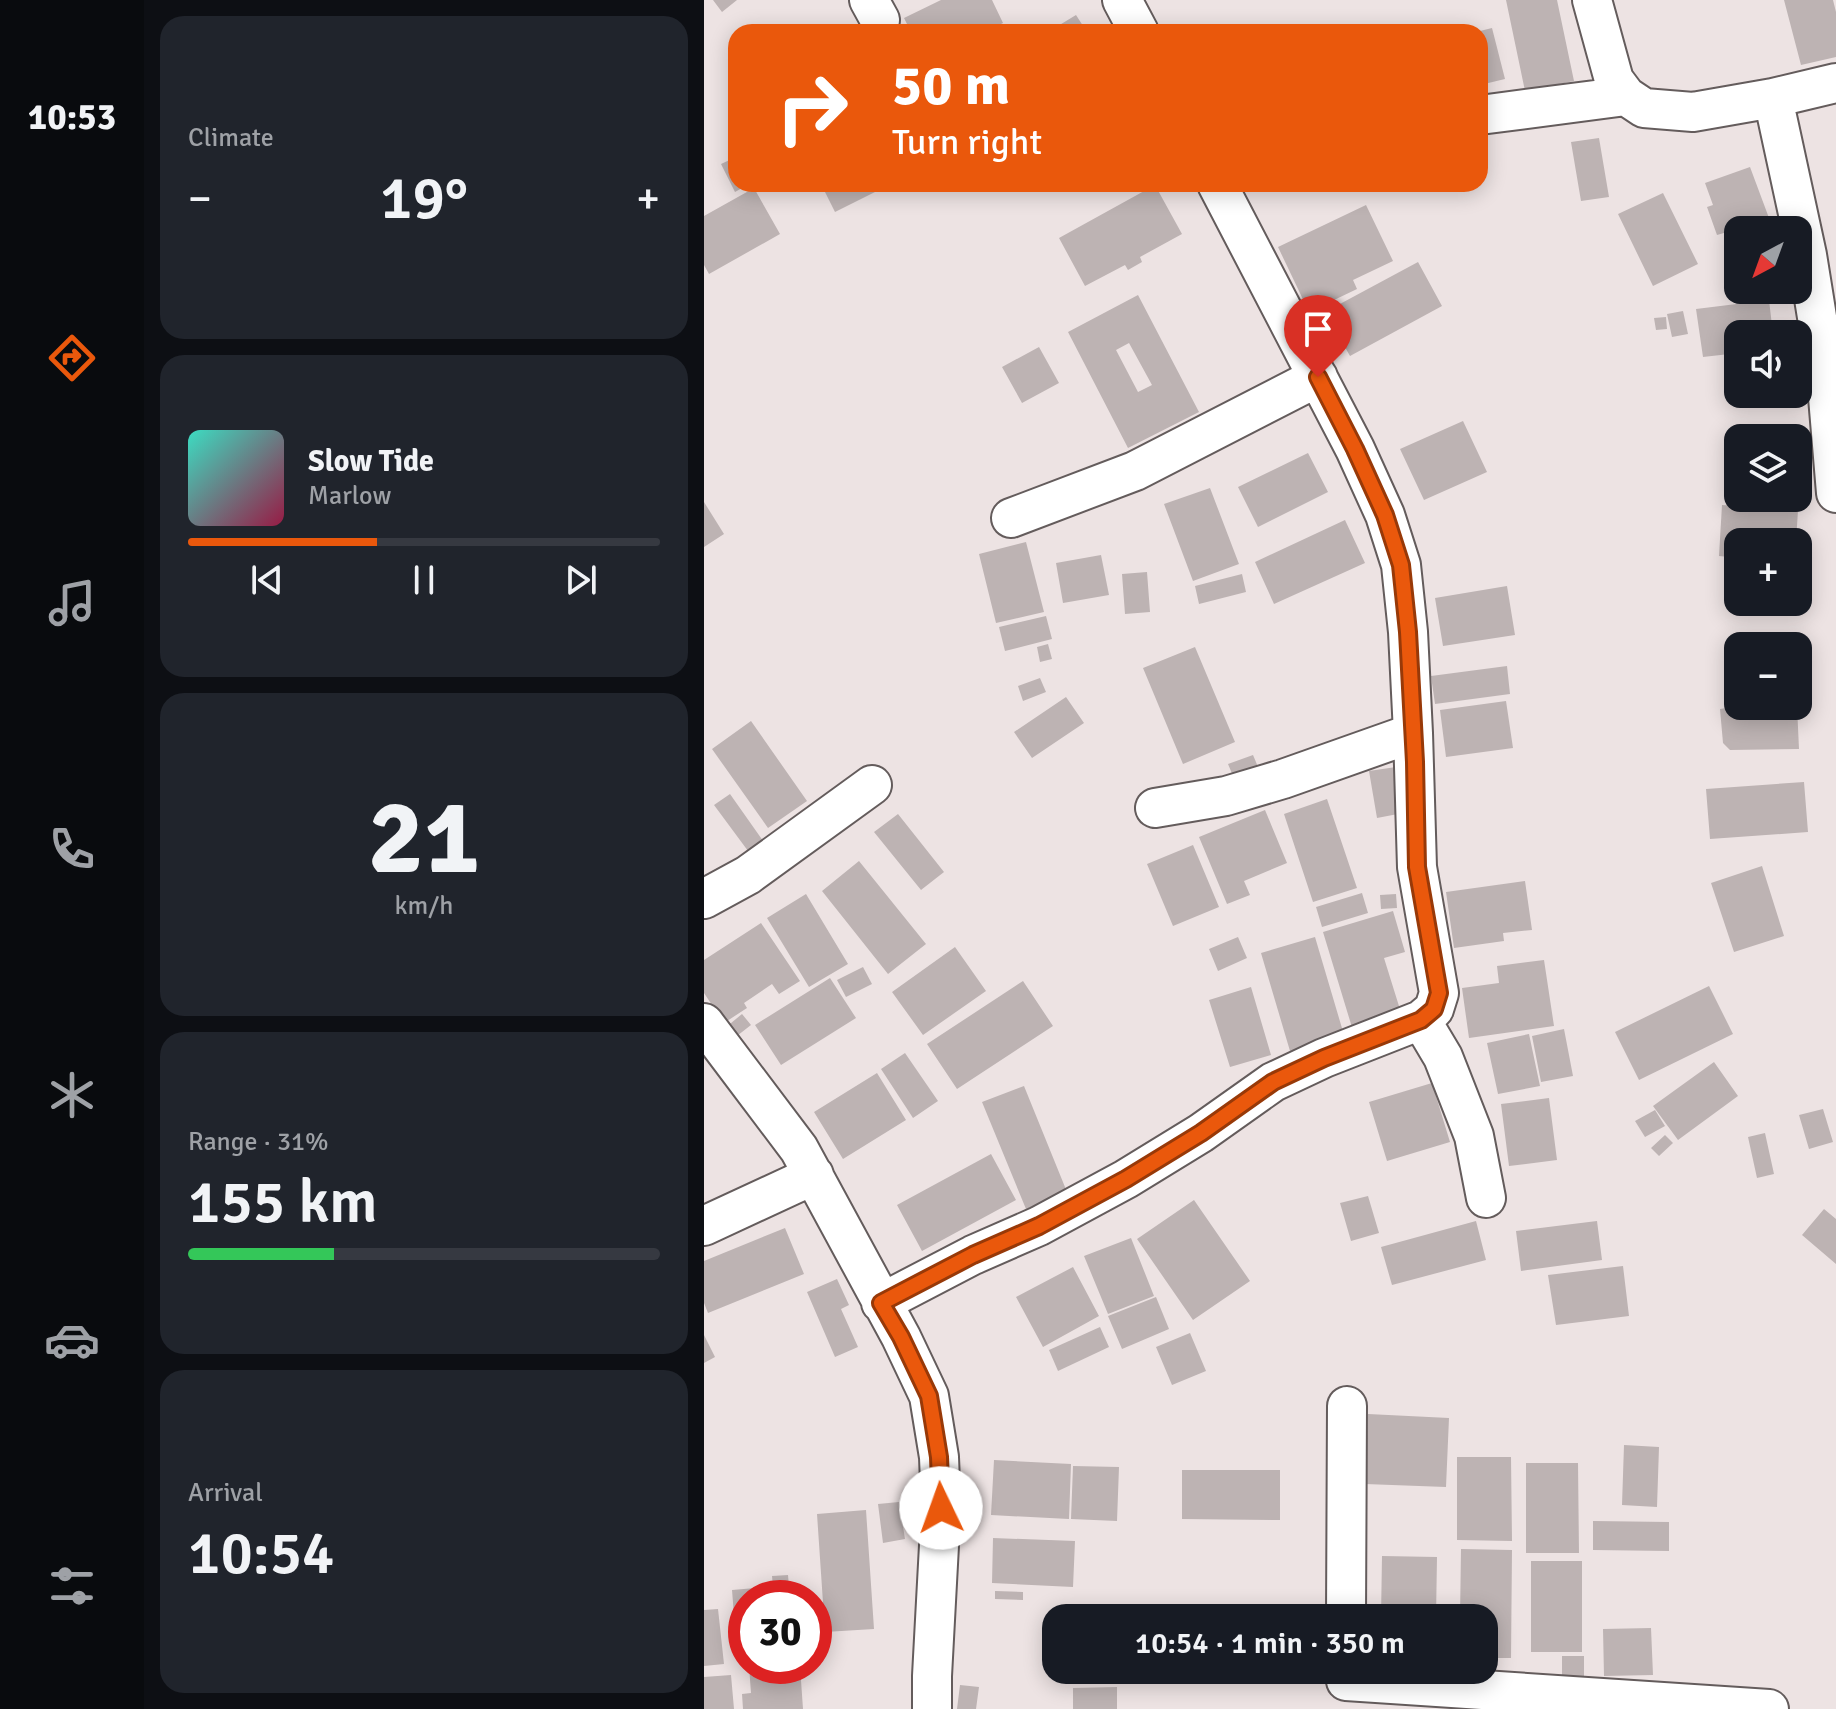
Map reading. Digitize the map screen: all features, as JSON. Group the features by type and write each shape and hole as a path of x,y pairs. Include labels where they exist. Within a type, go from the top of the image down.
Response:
{"street":[{"path":"1122,0 1135,24"},
{"path":"1592,0 1614,80 1626,96 1644,108 1693,112 1836,83"},
{"path":"1488,114 1626,96"},
{"path":"1773,98 1807,255 1826,373 1836,493"},
{"path":"881,1303 973,1255 1039,1226 1126,1179 1201,1133 1273,1082 1324,1058 1421,1020 1434,1009 1439,993 1417,867 1408,632 1401,565 1385,515 1355,449 1221,192"},
{"path":"1011,518 1135,471 1318,377"},
{"path":"1155,808 1226,796 1413,733"},
{"path":"704,899 748,875 872,785"},
{"path":"1421,1020 1443,1057 1474,1136 1486,1198"},
{"path":"704,1023 799,1149 850,1240 929,1396 939,1457 941,1508 932,1709"},
{"path":"704,1226 814,1175"},
{"path":"1346,1604 1347,1406"},
{"path":"1346,1687 1769,1709"}],"building":[{"path":"713,0 737,0 722,12"},
{"path":"941,0 992,0 1003,23 907,24 904,18"},
{"path":"1506,0 1557,0 1574,81 1525,91"},
{"path":"1784,0 1833,0 1836,57 1801,65"},
{"path":"1076,15 1082,24 1061,24"},
{"path":"1492,28 1505,79 1488,83 1488,29"},
{"path":"1599,138 1609,197 1581,201 1571,142"},
{"path":"728,161 728,178 721,164"},
{"path":"1750,167 1768,216 1724,216 1724,233 1717,235 1707,207 1713,205 1705,183"},
{"path":"747,192 756,192 780,234 709,274 704,265 704,216"},
{"path":"825,192 875,192 835,212"},
{"path":"1142,192 1159,192 1182,234 1140,257 1142,262 1128,270 1125,265 1085,286 1059,238"},
{"path":"1663,193 1698,264 1653,286 1618,214"},
{"path":"1366,205 1393,261 1353,280 1357,289 1309,312 1278,247"},
{"path":"1418,262 1442,306 1350,356 1325,312"},
{"path":"1138,295 1199,412 1128,448 1068,332","holes":["1129,343 1152,385 1138,392 1116,350"]},
{"path":"1769,304 1771,320 1724,320 1724,355 1703,357 1696,309"},
{"path":"1683,311 1688,334 1672,337 1667,314"},
{"path":"1666,317 1667,329 1656,330 1654,318"},
{"path":"1039,347 1059,383 1022,403 1002,367"},
{"path":"1463,421 1487,472 1424,500 1400,449"},
{"path":"1308,453 1328,492 1258,527 1238,487"},
{"path":"1210,488 1239,564 1193,581 1164,504"},
{"path":"704,502 724,534 704,547"},
{"path":"1722,505 1724,512 1798,512 1797,528 1724,528 1724,557 1719,556"},
{"path":"1345,520 1365,563 1274,604 1255,562"},
{"path":"1026,542 1044,612 996,623 979,554"},
{"path":"1101,555 1109,595 1063,603 1056,563"},
{"path":"1147,572 1150,612 1125,614 1122,574"},
{"path":"1242,574 1246,592 1199,604 1195,586"},
{"path":"1507,586 1515,635 1443,646 1435,598"},
{"path":"1046,616 1052,639 1005,651 999,627"},
{"path":"1048,644 1052,659 1040,662 1037,647"},
{"path":"1195,647 1235,742 1183,764 1143,668"},
{"path":"1507,666 1510,694 1435,704 1431,676"},
{"path":"1040,678 1046,692 1023,701 1018,686"},
{"path":"1066,697 1084,723 1032,758 1014,732"},
{"path":"1506,701 1513,748 1446,757 1440,710"},
{"path":"1724,708 1724,720 1798,720 1799,749 1730,750 1723,743 1720,709"},
{"path":"751,721 807,801 768,828 712,749"},
{"path":"1253,755 1261,774 1236,783 1228,764"},
{"path":"1396,767 1403,813 1377,818 1369,771"},
{"path":"1804,782 1808,832 1710,839 1706,789"},
{"path":"730,794 766,845 751,855 714,805"},
{"path":"1327,799 1357,888 1313,902 1284,814"},
{"path":"1265,810 1287,863 1244,881 1250,895 1227,904 1199,837"},
{"path":"898,814 944,872 921,890 874,832"},
{"path":"1193,845 1219,907 1173,926 1147,864"},
{"path":"859,861 926,944 888,974 822,891"},
{"path":"1762,866 1784,936 1734,952 1711,883"},
{"path":"1525,881 1532,930 1503,933 1504,941 1454,948 1446,892"},
{"path":"1362,893 1368,913 1322,927 1316,907"},
{"path":"806,894 848,964 809,987 767,918"},
{"path":"1396,894 1397,908 1381,909 1380,895"},
{"path":"1393,911 1405,952 1384,958 1403,1019 1354,1034 1323,932"},
{"path":"761,923 800,981 779,994 772,984 744,1003 747,1008 724,1023 704,993 704,960"},
{"path":"1238,937 1247,958 1218,971 1209,949"},
{"path":"1315,937 1344,1035 1290,1051 1261,953"},
{"path":"955,947 986,991 923,1035 892,992"},
{"path":"1544,960 1554,1026 1469,1038 1462,988 1499,983 1497,966"},
{"path":"863,967 872,984 846,997 837,980"},
{"path":"830,978 856,1018 781,1065 755,1025"},
{"path":"1023,981 1053,1026 957,1089 927,1044"},
{"path":"1709,986 1733,1034 1639,1080 1615,1032"},
{"path":"1251,987 1271,1055 1230,1067 1209,1000"},
{"path":"742,1014 751,1025 733,1039 725,1028"},
{"path":"1564,1029 1573,1076 1541,1082 1532,1036"},
{"path":"1529,1034 1540,1086 1498,1094 1487,1043"},
{"path":"905,1053 938,1101 913,1118 881,1069"},
{"path":"1714,1062 1738,1096 1678,1140 1653,1106"},
{"path":"877,1073 906,1120 843,1159 814,1112"},
{"path":"1432,1083 1450,1142 1387,1161 1369,1102"},
{"path":"1024,1086 1067,1192 1026,1209 982,1102"},
{"path":"1549,1098 1557,1160 1509,1166 1501,1104"},
{"path":"1823,1109 1833,1142 1809,1149 1799,1115"},
{"path":"1655,1110 1665,1126 1645,1137 1635,1121"},
{"path":"1765,1133 1774,1174 1757,1178 1748,1137"},
{"path":"1665,1135 1673,1143 1659,1156 1651,1148"},
{"path":"991,1154 1016,1200 922,1251 897,1205"},
{"path":"1368,1196 1379,1233 1351,1241 1340,1203"},
{"path":"1194,1200 1250,1281 1193,1320 1137,1239"},
{"path":"1824,1209 1836,1219 1836,1264 1802,1235"},
{"path":"1476,1221 1486,1260 1392,1285 1381,1247"},
{"path":"1597,1221 1602,1260 1521,1271 1516,1231"},
{"path":"785,1228 804,1274 708,1313 704,1303 704,1261"},
{"path":"1131,1238 1154,1296 1108,1314 1084,1256"},
{"path":"1623,1266 1629,1316 1556,1325 1548,1275"},
{"path":"1073,1267 1099,1316 1043,1347 1016,1297"},
{"path":"837,1279 849,1305 841,1309 858,1347 835,1357 807,1292"},
{"path":"1156,1297 1169,1329 1122,1349 1108,1316"},
{"path":"1100,1327 1109,1347 1058,1371 1049,1350"},
{"path":"1190,1333 1206,1371 1172,1385 1156,1347"},
{"path":"704,1335 715,1357 704,1363"},
{"path":"1368,1414 1449,1418 1446,1487 1365,1484"},
{"path":"1624,1445 1659,1447 1657,1507 1622,1505"},
{"path":"1457,1457 1511,1457 1512,1541 1457,1540"},
{"path":"994,1460 1071,1464 1069,1519 991,1515"},
{"path":"1526,1463 1578,1463 1579,1553 1526,1553"},
{"path":"1073,1466 1119,1467 1117,1521 1071,1519"},
{"path":"1182,1470 1280,1470 1280,1520 1182,1519"},
{"path":"899,1502 905,1539 883,1543 878,1504"},
{"path":"866,1510 874,1629 832,1632 832,1580 821,1580 817,1514"},
{"path":"1593,1521 1669,1522 1669,1551 1593,1550"},
{"path":"993,1538 1075,1541 1073,1587 992,1583"},
{"path":"1461,1549 1512,1550 1511,1658 1498,1658 1498,1604 1460,1604"},
{"path":"1382,1556 1437,1557 1436,1604 1381,1604"},
{"path":"1531,1561 1582,1561 1582,1652 1531,1652"},
{"path":"788,1575 788,1580 772,1580 772,1576"},
{"path":"995,1591 1023,1592 1023,1600 995,1599"},
{"path":"718,1609 724,1664 704,1666 704,1610"},
{"path":"1651,1628 1653,1675 1604,1676 1603,1629"},
{"path":"1562,1656 1584,1656 1584,1680 1562,1680"},
{"path":"728,1675 734,1709 704,1709 704,1677"},
{"path":"750,1684 801,1684 803,1709 743,1709 742,1694 751,1693"},
{"path":"960,1685 979,1687 976,1709 957,1709"},
{"path":"1117,1687 1117,1709 1073,1709 1073,1688"}],"route":[{"path":"941,1508 939,1457 929,1396 881,1303 973,1255 1039,1226 1126,1179 1201,1133 1273,1082 1324,1058 1421,1020 1434,1009 1439,993 1417,867 1415,762 1401,565 1385,515 1318,377"}]}
